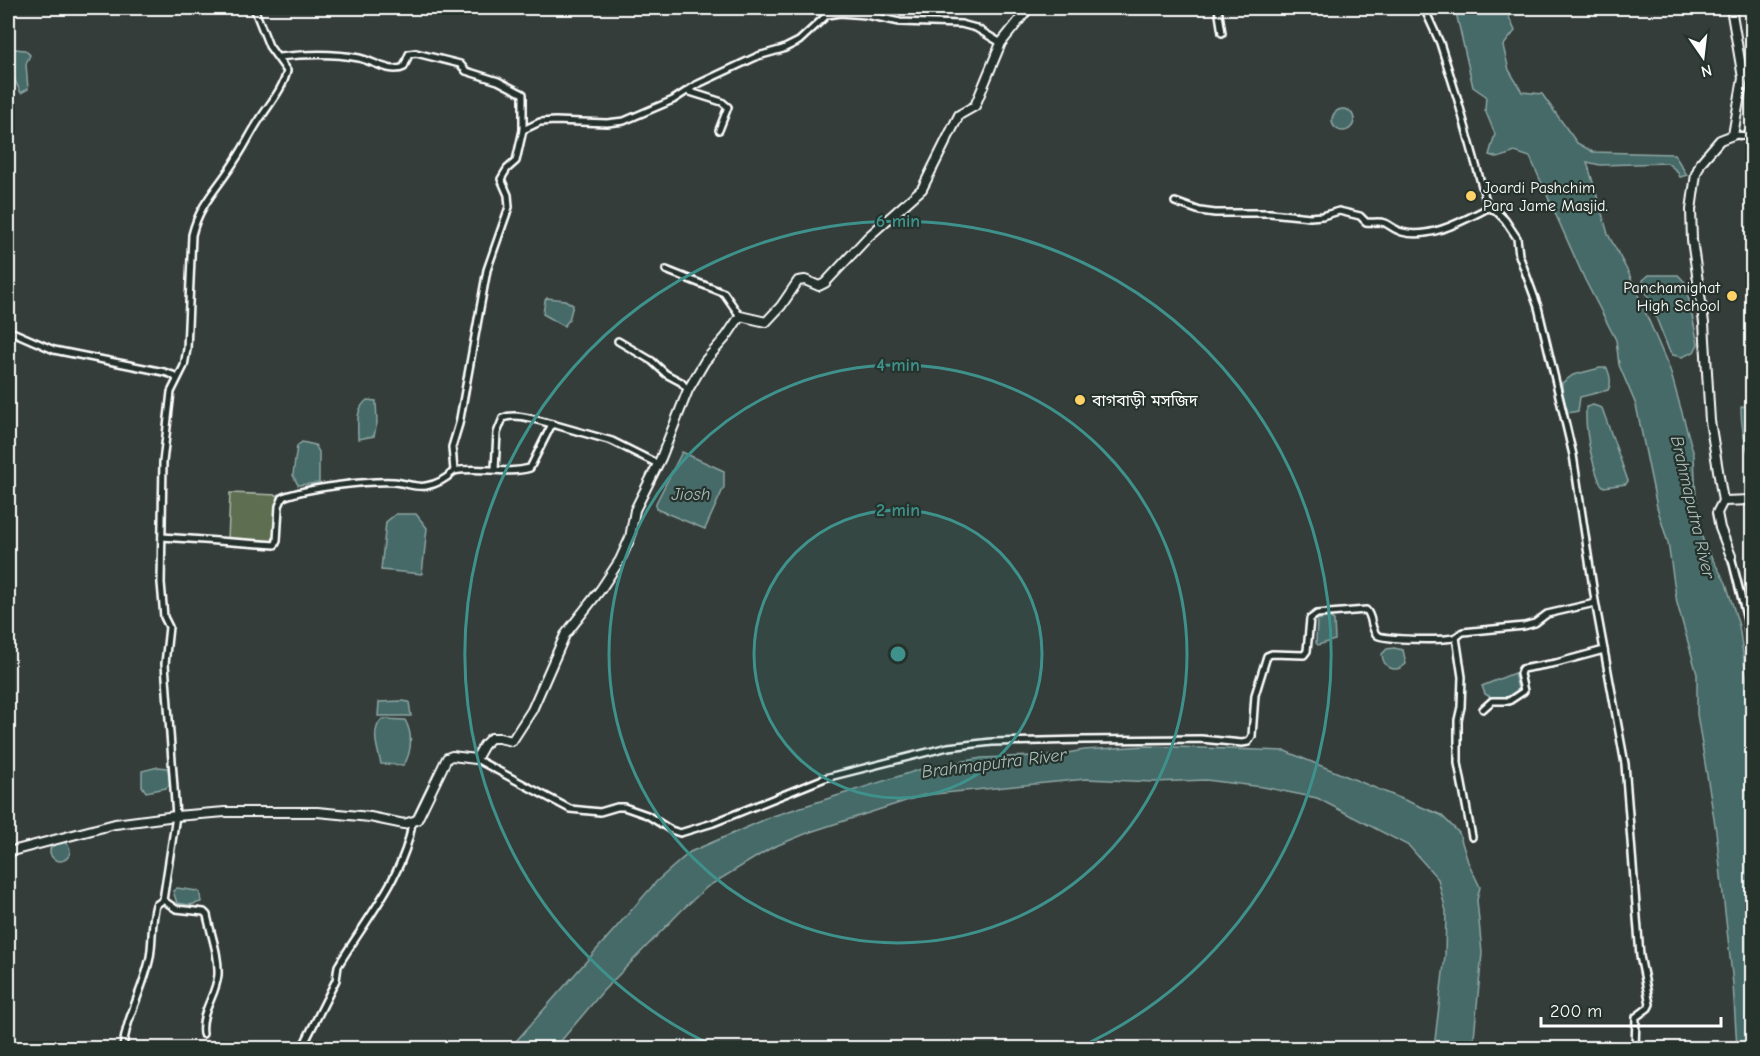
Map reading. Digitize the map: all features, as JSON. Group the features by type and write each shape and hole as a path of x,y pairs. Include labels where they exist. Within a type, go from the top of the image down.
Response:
{"street":[{"path":"123,1048 129,1021 139,998 150,956 156,905 163,900 176,816 165,664 169,627 164,617 161,583 162,537 166,434 170,400 184,366 187,350 192,235 196,218 203,204 236,160 256,124 284,82 287,71 269,46 254,8"},
{"path":"666,270 724,293 740,316 766,322 798,281 805,280 822,286 834,276 868,237 922,189 959,115 975,106 1001,43 1029,8"},
{"path":"1218,8 1222,33"},
{"path":"1424,8 1440,43 1488,208"},
{"path":"1731,8 1743,78 1733,135"},
{"path":"523,130 540,122 624,122 673,100 758,56 783,49 799,41 827,15 840,13 866,15 900,22 961,24 976,28 1001,43"},
{"path":"279,57 312,54 362,58 376,65 400,69 404,67 409,54 416,53 460,64 466,71 498,81 523,94 523,130 516,161 501,179 508,195 509,207 487,270 459,424 452,447 454,471"},
{"path":"687,91 722,102 728,107 719,130"},
{"path":"1752,136 1733,135 1720,140 1701,162 1696,174 1690,210 1704,323 1710,421 1723,501 1717,513 1720,528 1731,555 1747,620 1752,656"},
{"path":"1175,202 1200,211 1215,213 1270,213 1310,217 1339,211 1360,216 1366,222 1384,223 1404,233 1422,233 1458,224 1488,208 1495,210 1505,220 1517,238 1519,255 1538,307 1573,454 1595,603 1625,764 1640,956 1650,1004 1636,1017 1635,1048"},
{"path":"476,759 489,739 499,738 509,741 514,740 518,734 532,710 565,634 601,589 620,560 630,538 635,510 658,464 688,390 705,361 726,337 740,316"},
{"path":"8,330 54,350 164,372 177,379"},
{"path":"618,341 652,361 666,374 681,382 688,390"},
{"path":"495,469 497,433 503,418 508,416 552,424 612,441 658,464"},
{"path":"162,537 275,545 279,506 283,497 320,489 384,483 423,487 447,479 454,471 464,469 521,471 531,468 552,424"},
{"path":"1723,501 1752,500"},
{"path":"8,852 116,824 225,812 351,814 404,824 412,823 417,820 447,758 452,756 476,759 570,809 600,812 624,807 647,815 680,833 713,824 825,778 948,747 992,742 1106,739 1201,739 1248,742 1252,736 1255,695 1267,656 1272,654 1304,655 1307,651 1310,619 1314,615 1365,610 1370,614 1376,633 1380,636 1407,639 1456,637 1463,632 1495,631 1535,623 1547,614 1595,603"},
{"path":"1456,637 1462,677 1458,720 1458,763 1472,837"},
{"path":"1483,709 1492,701 1509,701 1524,691 1521,669 1556,663 1604,650"},
{"path":"302,1048 336,980 338,966 399,866 409,842 412,823"},
{"path":"163,900 176,909 204,912 207,915 216,948 218,977 203,1019 203,1034"}],"green space":[{"path":"230,493 278,495 274,542 228,540"}],"water":[{"name":"Brahmaputra River","path":"1455,8 1505,8 1515,31 1503,46 1509,70 1522,92 1542,94 1577,143 1593,152 1674,154 1687,175 1680,177 1677,171 1667,163 1600,165 1587,162 1608,234 1629,274 1670,370 1694,455 1697,522 1705,546 1726,583 1739,626 1750,702 1752,742 1752,1048 1737,1048 1733,984 1716,831 1697,714 1697,674 1677,603 1668,543 1657,507 1636,405 1619,365 1616,340 1585,280 1530,157 1515,152 1498,158 1489,155 1495,134 1485,110 1486,96 1473,87"},
{"path":"15,49 25,50 30,55 26,64 28,89 21,93 10,63 10,52"},
{"path":"1343,109 1351,112 1354,120 1351,128 1343,131 1335,128 1332,120 1335,112"},
{"path":"1649,275 1678,275 1685,282 1698,344 1694,352 1682,357 1673,355 1669,350 1644,287 1643,280"},
{"path":"547,298 565,300 573,305 569,320 564,326 543,314"},
{"path":"1607,368 1610,376 1608,390 1580,397 1578,411 1568,413 1562,383 1573,375"},
{"path":"367,400 376,401 377,423 374,436 358,439 359,413"},
{"path":"1593,405 1602,408 1628,481 1626,484 1604,487 1600,483 1591,455 1586,426 1586,407"},
{"path":"1752,406 1752,459 1742,426 1741,407"},
{"path":"302,442 315,445 319,452 319,483 298,485 293,475 297,446"},
{"name":"Jiosh","path":"682,452 724,471 724,487 705,529 656,509 656,503"},
{"path":"396,514 416,514 427,528 422,574 381,570 386,522"},
{"path":"1329,617 1334,620 1335,640 1318,645 1316,643 1317,620"},
{"path":"1387,649 1403,650 1406,664 1398,669 1387,666 1382,654"},
{"path":"1514,673 1518,689 1511,696 1498,699 1485,694 1482,686"},
{"path":"379,702 409,702 411,716 378,716"},
{"path":"382,719 405,720 408,725 409,754 404,765 381,764 376,729"},
{"name":"Brahmaputra River","path":"1146,746 1285,751 1441,815 1459,833 1468,862 1480,887 1477,900 1482,953 1473,1048 1434,1048 1445,956 1446,911 1438,879 1409,846 1317,798 1263,787 1206,780 1154,782 1086,779 924,795 810,832 771,848 707,887 682,910 603,991 555,1048 510,1048 657,881 690,852 773,816 928,767 982,758 1056,755 1084,750"},
{"path":"158,767 168,768 170,784 166,788 146,792 142,786 142,771"},
{"path":"56,841 64,841 70,847 70,855 64,861 56,861 50,855 50,847"},
{"path":"177,888 197,891 200,893 201,902 190,905 177,903 173,891"}],"place":[{"name":"Joardi Pashchim Para Jame Masjid.","path":"1471,196"},
{"name":"Panchamighat High School","path":"1732,296"},
{"name":"বাগবাড়ী মসজিদ","path":"1080,400"}]}
